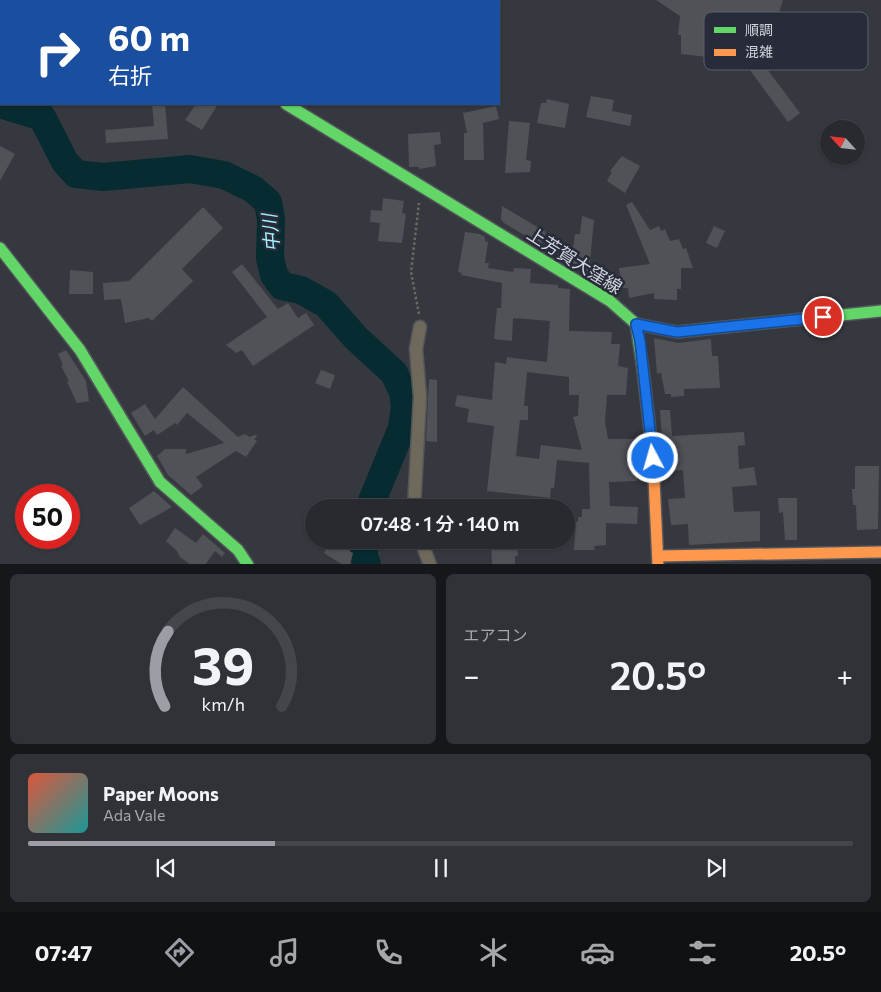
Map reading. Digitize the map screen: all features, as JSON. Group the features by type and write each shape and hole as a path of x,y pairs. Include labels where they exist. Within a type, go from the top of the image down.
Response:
{"street":[{"name":"上芳賀大窪線","path":"288,105 610,301 636,324"},
{"path":"0,248 80,350 160,482 238,550 248,564"},
{"path":"881,311 677,332 636,324 640,341 653,458 658,560 881,552"},
{"path":"414,499 420,397 416,349 420,328"},
{"path":"424,549 430,564"}],"path":[{"path":"420,328 417,292 411,272 422,187"}],"building":[{"path":"656,0 783,0 779,12 704,12 704,57 681,54 681,35 678,35 680,16"},
{"path":"750,70 768,70 800,113 788,122"},
{"path":"591,96 614,100 612,111 632,115 630,126 586,117"},
{"path":"547,99 569,104 565,128 537,123 541,103 546,103"},
{"path":"152,105 165,105 168,139 106,143 105,130 154,126"},
{"path":"195,105 217,105 202,130 185,120"},
{"path":"496,106 499,119 483,123 484,160 464,160 464,133 467,133 463,113"},
{"path":"509,121 530,123 526,160 531,161 530,172 505,173"},
{"path":"440,132 441,144 434,145 436,166 419,169 419,167 409,167 408,134"},
{"path":"0,146 15,154 0,181"},
{"path":"622,156 640,166 625,193 607,181 612,172 610,171"},
{"path":"383,198 404,201 402,213 406,214 402,243 378,241 380,223 370,222 371,210 382,211"},
{"path":"632,202 650,230 659,226 661,231 665,229 670,241 679,239 683,249 686,248 693,268 681,268 681,289 677,289 677,300 654,299 654,293 629,298 628,288 622,288 619,268 650,264 626,205"},
{"path":"502,206 546,232 541,245 504,223 501,219"},
{"path":"203,207 223,228 182,269 193,281 152,321 149,318 125,323 121,299 104,300 103,283 129,281"},
{"path":"582,216 594,220 589,272 571,262 575,234 580,234"},
{"path":"714,226 725,231 717,248 706,243"},
{"path":"465,232 480,234 488,242 485,263 489,263 488,268 513,272 514,268 531,269 530,283 558,285 558,288 570,289 569,331 612,332 611,344 620,344 618,366 628,368 626,395 607,395 605,422 608,439 636,439 637,481 609,482 610,506 638,507 637,524 606,523 606,545 594,546 595,550 574,550 576,522 578,517 582,517 582,509 590,509 589,463 557,460 554,488 551,488 550,498 487,491 494,426 467,422 469,409 455,406 457,395 492,400 495,362 506,364 507,357 547,362 550,321 513,318 512,341 494,339 497,308 501,308 502,283 461,275 462,273 458,272","holes":["527,372 569,377 569,395 579,395 578,416 573,417 582,450 541,445 539,459 516,456 520,420 528,420 528,406 524,406"]},
{"path":"242,264 278,309 288,303 298,318 306,313 314,325 253,366 242,350 236,353 226,345 267,317 232,272"},
{"path":"70,270 93,272 93,294 69,294"},
{"path":"654,338 678,343 711,339 712,356 718,356 720,388 684,389 684,396 671,397 671,394 665,394 661,373 657,374"},
{"path":"66,350 86,381 89,401 77,403 67,382 69,381 61,366 63,365 58,354"},
{"path":"321,370 335,375 330,389 315,383"},
{"path":"429,379 437,380 437,442 426,441"},
{"path":"183,387 238,437 245,434 249,437 256,435 257,437 254,439 257,441 246,457 236,451 196,477 203,486 191,495 168,475 157,456 165,449 186,449 186,454 224,443 187,413 177,425 175,423 157,435 154,430 145,436 131,413 145,404 155,419"},
{"path":"660,410 670,410 672,436 744,432 745,445 738,446 739,469 754,467 757,485 732,487 734,512 760,511 760,541 689,545 688,524 671,525 668,499 685,498 683,470 664,471"},
{"path":"855,466 879,466 878,529 857,530 856,505 853,505 852,489 855,489"},
{"path":"154,491 172,507 140,525 129,508"},
{"path":"778,498 797,498 797,540 785,540 783,512 779,513"},
{"path":"175,528 196,543 203,534 225,553 222,557 215,551 206,564 190,564 180,557 177,551 166,541"},
{"path":"326,549 346,549 353,553 350,564 341,564 324,553"},
{"path":"491,549 518,549 518,556 515,556 515,564 492,564"}],"waterway":[{"name":"中川","path":"3,105 42,117 65,162 76,174 103,177 190,169 224,175 253,189 268,202 271,219 270,258 274,275 282,286 301,290 326,304 356,338 394,373 403,392 405,406 402,428 373,499"},
{"name":"中川","path":"364,549 367,564"}],"traffic: fast":[{"path":"288,105 610,301 636,324 643,370"},
{"path":"0,248 80,350 160,482 238,550 247,564"},
{"path":"636,324 677,332 881,311"}],"traffic: slow":[{"path":"643,370 653,458 658,564"},
{"path":"658,556 881,552"}],"route":[{"path":"653,458 640,341 636,324 677,332 823,317"}]}
